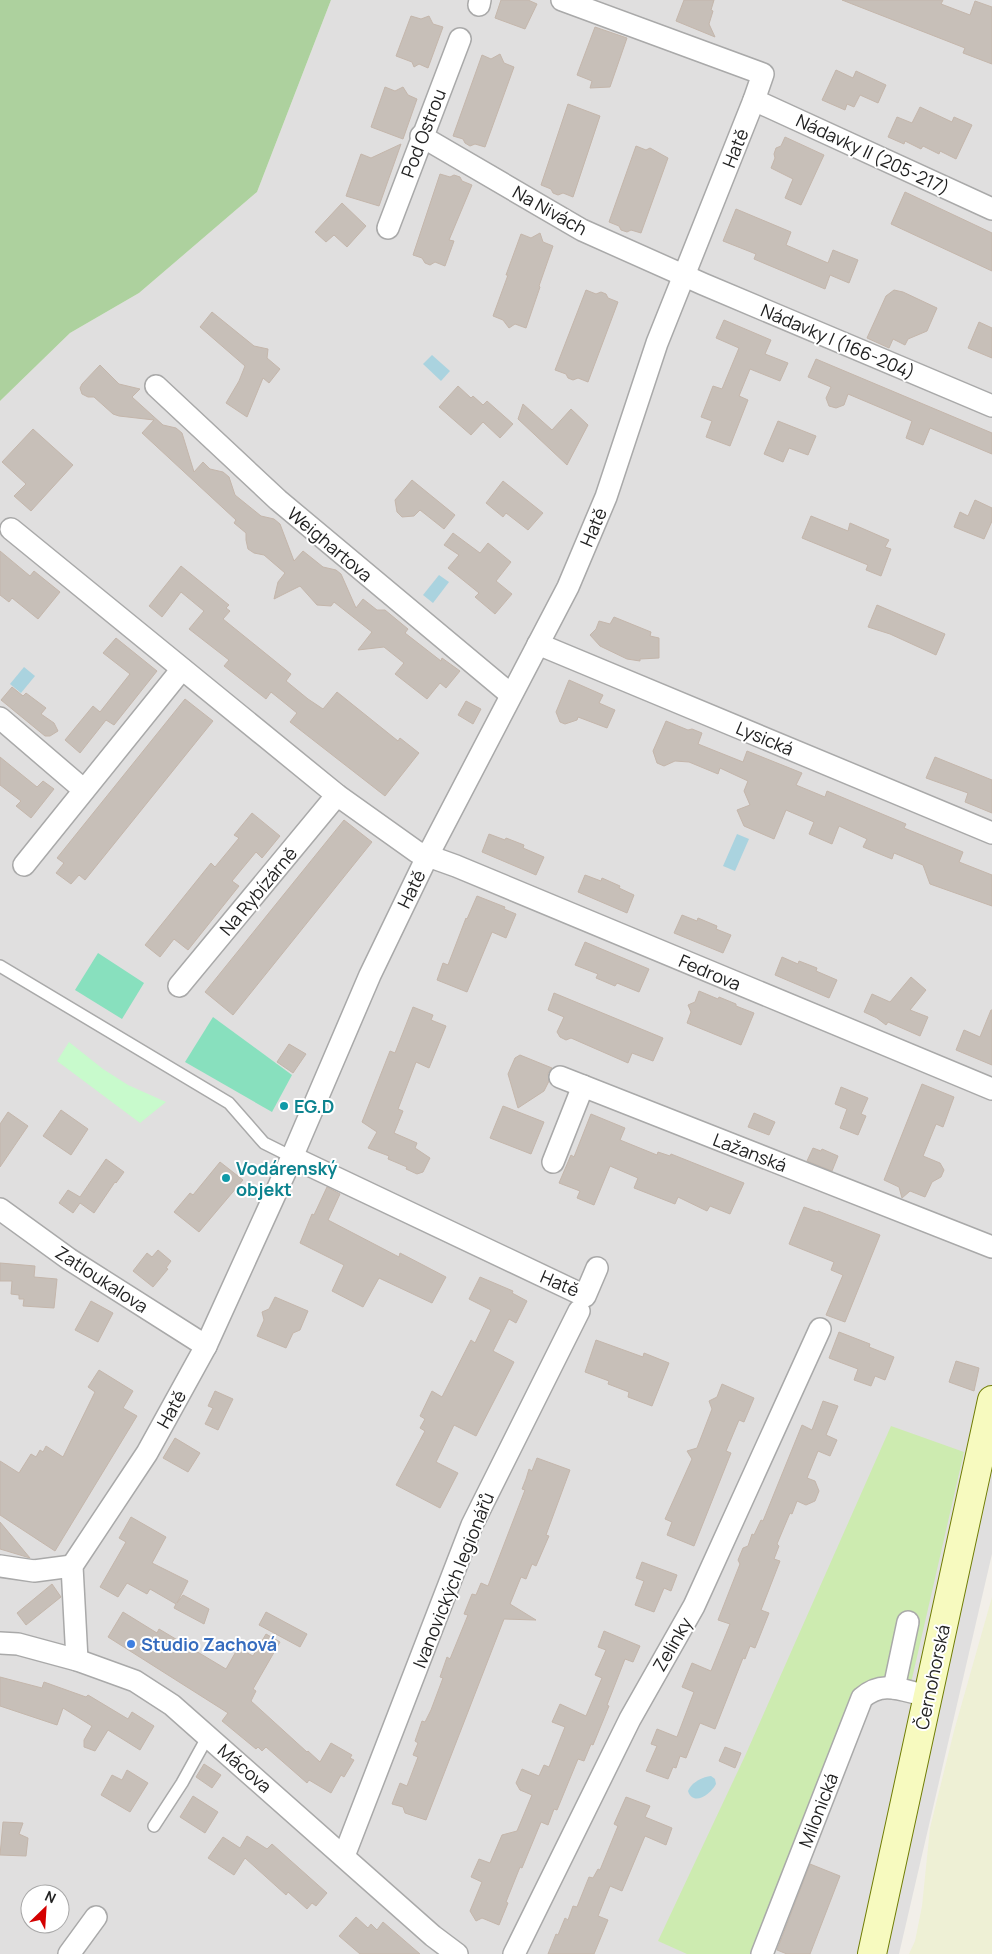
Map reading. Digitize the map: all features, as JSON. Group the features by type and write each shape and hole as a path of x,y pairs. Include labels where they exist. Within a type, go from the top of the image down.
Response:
{"street":[{"name":"Hatě","path":"72,1566 146,1453 206,1346 292,1157 370,975 427,857 510,694 568,586 606,497 658,343 763,74 562,0"},
{"name":"Pod Ostrou","path":"388,228 421,136 460,39"},
{"name":"Nádavky II (205-217)","path":"754,100 992,209"},
{"name":"Na Nivách","path":"421,136 582,230 684,275"},
{"name":"Nádavky I (166-204)","path":"684,275 992,406"},
{"name":"Weighartova","path":"156,386 278,500 510,694"},
{"path":"11,529 338,795 417,852 427,857"},
{"name":"Lysická","path":"538,644 992,833"},
{"path":"24,865 182,669"},
{"path":"0,718 84,790"},
{"name":"Na Rybízárně","path":"179,986 338,795"},
{"name":"Fedrova","path":"427,857 456,866 992,1089"},
{"name":"Lažanská","path":"560,1077 992,1247"},
{"path":"553,1162 582,1086"},
{"name":"Hatě","path":"292,1157 585,1296 598,1268"},
{"name":"Zatloukalova","path":"0,1209 69,1259 206,1346"},
{"name":"Ivanovických legionářů","path":"344,1856 472,1525 579,1311"},
{"name":"Zelinky","path":"514,1954 630,1718 694,1606 820,1329"},
{"name":"Černohorská","path":"872,1954 992,1400"},
{"path":"0,1566 34,1571 72,1566 77,1660"},
{"path":"894,1688 908,1622"},
{"name":"Mácova","path":"0,1642 18,1644 77,1660 135,1681 172,1705 433,1936 456,1954"},
{"name":"Milonická","path":"762,1954 862,1698 871,1690 883,1687 928,1696"},
{"path":"69,1954 96,1918"}],"lane":[{"path":"0,966 229,1103 264,1143 292,1157"},
{"path":"154,1826 182,1783 208,1736"}],"shaded area":[{"path":"331,0 992,0 992,1554 899,1954 0,1954 0,401 70,333 139,293 257,192"}],"green space":[{"path":"0,0 331,0 257,192 139,293 70,333 0,401"},
{"path":"98,953 144,983 122,1019 75,990"},
{"path":"213,1017 292,1075 272,1112 185,1062"},
{"path":"69,1042 103,1069 128,1085 166,1102 140,1123 57,1061"},
{"path":"891,1426 964,1452 911,1683 885,1678 873,1679 852,1695 750,1954 687,1954 658,1941 745,1756"},
{"path":"992,1597 992,1954 909,1954 915,1941 922,1906 930,1828 954,1731"}],"water":[{"path":"432,355 450,371 441,381 423,364"},
{"path":"439,575 449,582 433,603 423,595"},
{"path":"24,667 35,676 21,693 10,684"},
{"path":"737,834 749,839 735,871 723,866"},
{"path":"711,1776 715,1779 716,1784 710,1792 698,1798 690,1796 688,1791 694,1783"}],"building":[{"path":"501,0 528,0 537,4 525,29 495,18"},
{"path":"684,0 714,0 709,24 715,37 676,21"},
{"path":"842,0 943,0 941,4 970,15 975,1 992,7 992,64 963,53 965,48"},
{"path":"411,16 421,19 429,16 433,24 443,27 428,68 419,64 414,67 412,62 396,56"},
{"path":"595,27 627,38 610,87 590,88 592,81 577,75"},
{"path":"500,54 504,63 514,67 485,147 475,144 470,146 463,139 453,136 482,55 491,59"},
{"path":"836,70 853,78 856,71 886,85 878,103 860,95 854,107 847,104 845,110 822,100"},
{"path":"385,87 395,91 403,87 408,95 417,99 403,139 371,127"},
{"path":"568,104 600,116 573,197 563,193 558,195 553,193 551,189 541,185"},
{"path":"920,107 952,122 954,117 972,125 956,159 940,151 939,154 923,146 921,149 905,141 904,144 888,137 897,117 912,123"},
{"path":"785,137 824,155 801,205 785,198 793,179 771,168 776,148 781,146"},
{"path":"401,144 379,206 346,196 361,154 371,158"},
{"path":"636,146 646,150 650,148 668,158 641,233 621,230 619,226 609,222"},
{"path":"440,174 460,177 462,181 472,185 449,240 454,241 445,266 435,262 430,265 425,263 422,258 413,255"},
{"path":"905,192 992,233 992,271 891,224"},
{"path":"342,203 366,226 347,247 334,235 326,242 315,232"},
{"path":"736,209 791,232 786,245 828,263 833,250 858,260 849,283 830,275 825,289 754,259 756,254 723,241"},
{"path":"540,233 543,242 553,246 540,287 526,328 515,324 509,328 503,320 493,316 508,275 506,275 521,234 531,238"},
{"path":"586,290 596,294 601,292 606,294 608,298 618,302 588,382 578,378 573,380 568,378 566,374 555,370"},
{"path":"894,290 903,292 937,308 927,331 908,339 905,345 893,339 889,348 867,338 886,296"},
{"path":"212,312 254,346 268,349 267,358 280,369 269,383 263,378 247,417 226,403 239,381 245,366 200,327"},
{"path":"724,320 771,340 765,354 788,363 780,381 750,369 739,396 748,400 730,446 706,437 712,421 701,417 713,386 722,389 739,348 716,338"},
{"path":"979,322 992,328 992,358 968,348"},
{"path":"816,359 992,433 992,454 930,428 923,445 906,438 912,421 848,394 844,405 836,408 829,406 826,398 831,387 808,377"},
{"path":"100,365 119,384 140,389 132,397 163,425 176,428 182,433 194,472 203,462 210,469 223,472 229,477 235,495 261,516 274,519 280,524 294,561 303,551 323,567 336,570 341,574 356,608 363,599 377,610 385,610 408,629 405,633 441,661 442,658 460,671 446,688 440,683 427,699 395,674 404,663 384,647 358,650 372,632 334,602 331,606 317,605 300,586 274,599 278,582 285,573 264,555 254,553 248,549 246,533 234,523 236,520 142,433 154,420 113,414 94,397 82,394 80,388 82,384"},
{"path":"458,386 471,398 473,396 483,405 487,401 513,424 500,438 483,422 471,435 439,407"},
{"path":"523,404 552,430 571,409 588,425 567,465 518,419"},
{"path":"778,421 816,436 808,455 789,448 783,462 764,454"},
{"path":"33,429 73,465 31,511 14,496 26,484 2,462"},
{"path":"412,480 455,515 444,529 420,510 414,516 402,517 397,512 395,500"},
{"path":"503,481 543,513 528,530 506,513 503,517 486,503"},
{"path":"975,500 992,508 992,521 984,539 954,527 960,512 968,516"},
{"path":"811,516 848,531 850,523 889,540 885,547 891,549 881,576 866,570 868,565 802,538"},
{"path":"453,533 480,553 488,543 511,562 496,581 512,594 495,614 475,597 479,593 448,568 459,555 444,545"},
{"path":"0,551 30,576 34,571 60,592 38,619 12,598 9,602 0,595"},
{"path":"181,566 229,605 226,608 230,611 223,619 291,674 286,681 308,699 323,709 337,692 398,741 400,738 419,753 385,796 290,722 297,713 271,692 266,699 224,666 229,660 189,629 204,611 181,592 162,617 149,606"},
{"path":"877,605 945,634 936,655 890,634 868,627"},
{"path":"614,617 651,632 650,636 659,638 659,658 640,659 640,661 627,659 600,646 590,635 596,629 599,621 610,624"},
{"path":"116,638 157,671 114,725 106,720 80,753 65,740 93,706 100,712 130,674 103,653"},
{"path":"569,680 603,695 599,703 615,710 607,728 578,717 577,720 565,724 560,722 556,712"},
{"path":"12,687 23,696 26,693 46,708 41,714 54,723 58,731 50,736 45,736 1,700"},
{"path":"185,699 213,721 85,880 79,875 71,884 56,873 64,863 57,858"},
{"path":"466,701 481,709 473,724 458,715"},
{"path":"666,721 688,730 692,729 702,733 698,744 743,762 747,751 802,773 796,785 825,797 827,791 906,824 904,828 963,852 959,862 992,875 992,906 930,884 923,865 894,853 892,859 863,847 867,839 839,826 832,844 809,834 814,822 786,810 774,839 744,826 737,810 750,805 744,791 748,781 720,768 718,774 689,762 675,761 664,766 657,763 653,751"},
{"path":"0,757 37,787 43,781 54,789 31,818 16,806 21,801 0,785"},
{"path":"935,757 992,780 992,813 965,802 968,793 926,778"},
{"path":"252,813 280,836 262,858 256,852 232,881 239,886 188,950 174,939 160,957 145,945 211,863 215,867 239,838 234,835"},
{"path":"344,820 372,842 233,1015 205,992"},
{"path":"489,834 524,845 523,848 544,857 536,875 482,852"},
{"path":"585,875 601,881 602,878 634,895 627,913 578,892"},
{"path":"477,896 505,907 504,909 516,914 506,938 492,932 467,992 437,980 443,963 448,965 466,918"},
{"path":"682,915 697,921 698,918 717,926 716,929 731,935 723,953 674,933"},
{"path":"585,942 649,969 639,992 617,983 615,986 596,978 598,974 575,965"},
{"path":"782,957 798,964 799,961 817,968 816,971 837,980 829,998 775,975"},
{"path":"911,977 926,990 910,1010 928,1017 920,1036 888,1022 886,1025 864,1012 872,994 890,1002"},
{"path":"699,991 718,999 719,997 754,1013 741,1045 687,1023 691,1012 688,1005 695,1002"},
{"path":"554,993 663,1038 653,1061 632,1053 628,1063 571,1038 566,1040 560,1037 557,1032 564,1017 548,1010"},
{"path":"413,1007 433,1015 431,1020 446,1026 429,1068 416,1062 398,1109 403,1111 394,1133 417,1143 415,1148 430,1158 423,1172 417,1174 406,1169 407,1167 388,1159 389,1156 368,1148 377,1132 362,1122 390,1051 395,1053"},
{"path":"991,1010 992,1065 956,1050 964,1030 980,1037"},
{"path":"289,1044 306,1054 293,1073 277,1062"},
{"path":"520,1055 552,1068 548,1073 549,1081 544,1091 518,1108 508,1074 515,1058"},
{"path":"922,1084 954,1097 943,1127 936,1124 923,1156 940,1163 944,1170 941,1177 932,1182 925,1197 910,1191 902,1198 899,1187 884,1180"},
{"path":"841,1087 868,1098 861,1114 866,1116 858,1135 840,1128 847,1109 835,1104"},
{"path":"503,1106 544,1122 531,1154 490,1138"},
{"path":"61,1110 88,1129 71,1155 43,1136"},
{"path":"8,1112 28,1126 0,1167 0,1124"},
{"path":"754,1113 775,1122 769,1135 748,1127"},
{"path":"591,1114 625,1128 620,1140 657,1155 658,1152 670,1156 671,1154 744,1183 730,1214 710,1206 707,1211 678,1197 675,1204 634,1188 638,1178 610,1166 594,1205 577,1198 580,1191 559,1183 571,1155 574,1157"},
{"path":"813,1148 821,1151 822,1149 838,1156 832,1171 807,1161"},
{"path":"106,1159 124,1172 94,1213 80,1203 73,1213 59,1203 68,1190 80,1197"},
{"path":"220,1162 243,1180 199,1232 174,1212 190,1193 193,1195"},
{"path":"327,1187 340,1194 328,1220 399,1257 400,1253 446,1277 432,1303 379,1278 363,1307 332,1291 344,1265 300,1243 312,1214 314,1215"},
{"path":"804,1207 880,1235 845,1322 826,1315 843,1275 831,1270 834,1262 789,1244"},
{"path":"158,1250 171,1261 166,1268 168,1269 153,1287 133,1271 147,1253 152,1257"},
{"path":"0,1263 35,1266 34,1277 57,1279 54,1308 23,1306 24,1299 19,1299 19,1295 11,1294 12,1281 0,1281"},
{"path":"480,1277 513,1291 512,1293 527,1301 516,1323 509,1319 493,1351 514,1362 476,1436 454,1425 436,1462 458,1473 440,1508 396,1485 425,1431 420,1428 425,1419 420,1416 432,1391 442,1397 471,1340 475,1343 491,1310 469,1299"},
{"path":"275,1297 308,1311 300,1330 293,1333 286,1348 257,1336 264,1320 262,1312 269,1309"},
{"path":"91,1301 113,1313 98,1342 75,1330"},
{"path":"839,1332 870,1344 869,1347 894,1357 885,1380 875,1376 871,1386 854,1380 858,1369 829,1358"},
{"path":"596,1340 643,1357 644,1353 669,1363 652,1406 628,1397 629,1392 608,1384 609,1381 585,1372"},
{"path":"956,1361 979,1368 974,1391 949,1382"},
{"path":"99,1370 133,1391 123,1408 137,1416 55,1551 0,1515 0,1461 19,1473 31,1454 36,1457 40,1450 43,1452 46,1446 63,1457 95,1392 88,1387"},
{"path":"722,1384 754,1398 744,1422 739,1420 726,1451 731,1453 694,1546 667,1535 672,1522 665,1519 692,1459 687,1451 697,1448 712,1409 709,1401 717,1397"},
{"path":"215,1391 233,1399 218,1430 205,1424 213,1408 208,1406"},
{"path":"823,1401 838,1406 826,1435 837,1440 830,1456 818,1451 807,1478 815,1481 819,1491 815,1501 806,1505 797,1501 777,1544 779,1546 774,1559 780,1561 761,1610 769,1613 755,1648 750,1646 745,1659 743,1658 715,1729 700,1723 686,1758 680,1756 676,1768 673,1767 668,1779 646,1771 657,1746 651,1744 657,1729 677,1737 694,1692 682,1687 692,1663 711,1671 730,1624 718,1620 740,1564 738,1560 743,1548 748,1546 752,1534 754,1535 761,1520 763,1521 802,1425 812,1430"},
{"path":"175,1438 200,1453 188,1472 163,1458"},
{"path":"537,1458 570,1470 546,1535 549,1536 536,1566 532,1564 526,1579 521,1577 510,1604 536,1620 504,1619 426,1820 405,1813 403,1807 392,1804 400,1783 407,1786 418,1757 413,1755 418,1743 415,1741 422,1721 425,1722 431,1710 443,1678 440,1677 447,1657 450,1659 468,1615 464,1614 472,1594 476,1595 481,1583 488,1586 525,1490 522,1489 529,1469 532,1471"},
{"path":"131,1517 166,1537 152,1563 188,1581 177,1603 183,1595 209,1609 204,1624 174,1608 176,1604 150,1589 147,1594 127,1583 118,1597 100,1587 126,1542 119,1538"},
{"path":"0,1522 30,1558 0,1549"},
{"path":"642,1562 677,1575 671,1591 664,1588 654,1612 635,1605 644,1581 636,1578"},
{"path":"52,1584 61,1597 26,1625 17,1613"},
{"path":"123,1612 157,1633 159,1629 226,1669 238,1648 253,1656 266,1634 280,1642 253,1689 256,1691 251,1701 320,1762 331,1743 352,1755 350,1758 354,1760 344,1777 341,1775 331,1793 309,1780 307,1783 266,1747 262,1751 258,1747 256,1749 222,1721 228,1713 108,1637"},
{"path":"266,1612 307,1634 300,1647 259,1625"},
{"path":"604,1631 640,1646 633,1662 625,1659 593,1745 591,1744 584,1761 578,1759 557,1810 554,1809 548,1825 541,1822 522,1868 520,1867 499,1925 482,1918 476,1921 470,1911 482,1882 471,1877 479,1859 490,1863 502,1835 517,1831 532,1795 520,1790 516,1783 522,1769 539,1776 544,1765 549,1767 565,1727 552,1722 560,1704 586,1716 602,1678 595,1675 606,1650 598,1647"},
{"path":"0,1677 42,1688 44,1682 86,1697 88,1695 128,1719 132,1712 154,1726 140,1750 108,1730 95,1751 84,1747 84,1740 92,1726 63,1708 57,1725 0,1706"},
{"path":"725,1747 741,1753 735,1768 719,1761"},
{"path":"204,1764 221,1775 212,1788 196,1777"},
{"path":"127,1770 148,1783 130,1812 101,1795 112,1775 122,1780"},
{"path":"193,1796 218,1812 205,1833 180,1817"},
{"path":"626,1797 650,1806 645,1817 672,1828 666,1845 645,1836 622,1891 610,1886 598,1916 608,1920 594,1954 548,1954 565,1918 568,1920 573,1906 577,1907 589,1877 593,1878 598,1869 600,1870 618,1826 614,1824"},
{"path":"3,1822 23,1823 19,1834 28,1838 26,1856 0,1855"},
{"path":"247,1836 267,1849 272,1844 327,1893 316,1906 312,1903 307,1909 288,1892 286,1895 245,1858 234,1875 208,1858 223,1837 240,1848"},
{"path":"810,1864 840,1876 810,1954 787,1954 777,1950"},
{"path":"356,1917 368,1928 371,1924 377,1930 383,1922 420,1954 360,1954 339,1936"}],"place":[{"name":"EG.D","path":"284,1106"},
{"name":"Vodárenský objekt","path":"226,1178"},
{"name":"Studio Zachová","path":"131,1644"}]}
